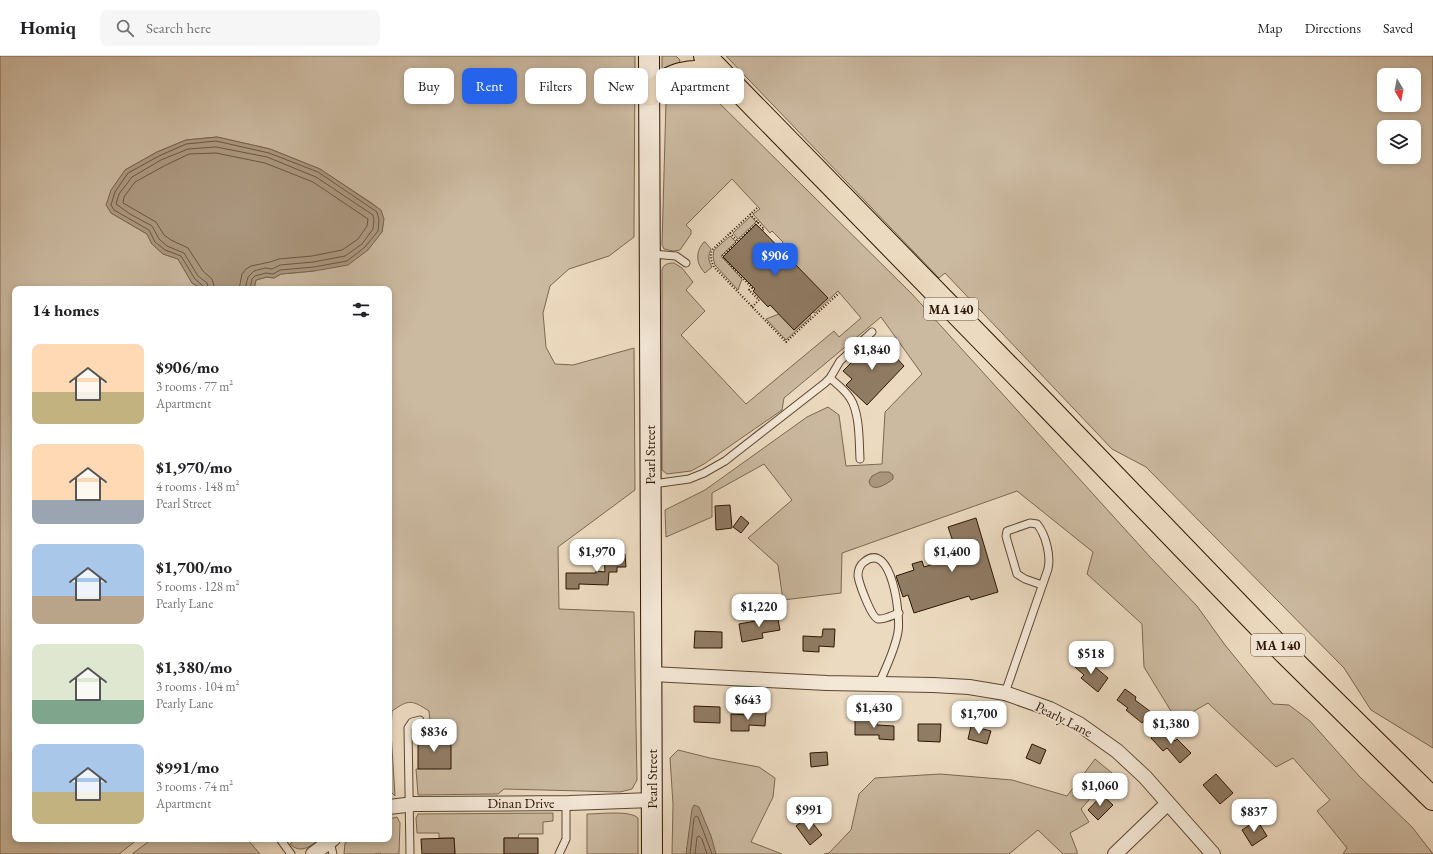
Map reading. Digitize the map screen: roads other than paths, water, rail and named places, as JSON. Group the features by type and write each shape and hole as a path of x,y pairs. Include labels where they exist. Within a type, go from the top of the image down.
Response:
{"highway":[{"name":"MA 140","path":"705,56 716,68"},
{"path":"649,95 656,89"},
{"name":"MA 140","path":"744,97 1043,402 1285,653 1433,800"}],"main road":[{"name":"Pearl Street","path":"649,56 652,854"}],"street":[{"name":"Pearly Lane","path":"652,674 789,681 969,687 1005,693 1050,708 1079,724 1118,751 1145,777 1213,854"},
{"name":"Dinan Drive","path":"392,807 409,804 566,803 652,800"},
{"path":"1115,854 1168,803"},
{"path":"313,854 332,845"}],"lane":[{"path":"649,254 676,256 686,263"},
{"path":"650,484 689,479 704,473 725,461 830,378 840,361 872,332"},
{"path":"830,378 850,398 854,407 857,418 860,459"},
{"path":"1005,693 1048,569 1049,555 1040,528 1037,524 1030,523 1007,531 1006,536 1017,574 1042,585"},
{"path":"879,684 897,641 899,630 899,613 892,580 884,563 879,559 873,558 864,562 859,570 859,579 872,614 878,619 881,619 899,613"},
{"path":"410,854 408,728 412,722 420,720"},
{"path":"559,854 566,839 566,803"},
{"path":"282,842 291,854"}],"water":[{"path":"217,137 270,149 320,169 381,210 384,219 382,232 368,250 348,265 314,271 281,274 274,278 267,277 256,280 255,286 197,286 192,283 178,259 163,254 152,244 147,234 111,213 106,205 111,190 125,170 157,152 186,140"},
{"path":"880,472 889,472 893,475 893,479 880,487 873,487 870,485 869,481 872,476"},
{"path":"694,805 699,807 711,836 716,854 686,854 692,809"}]}
